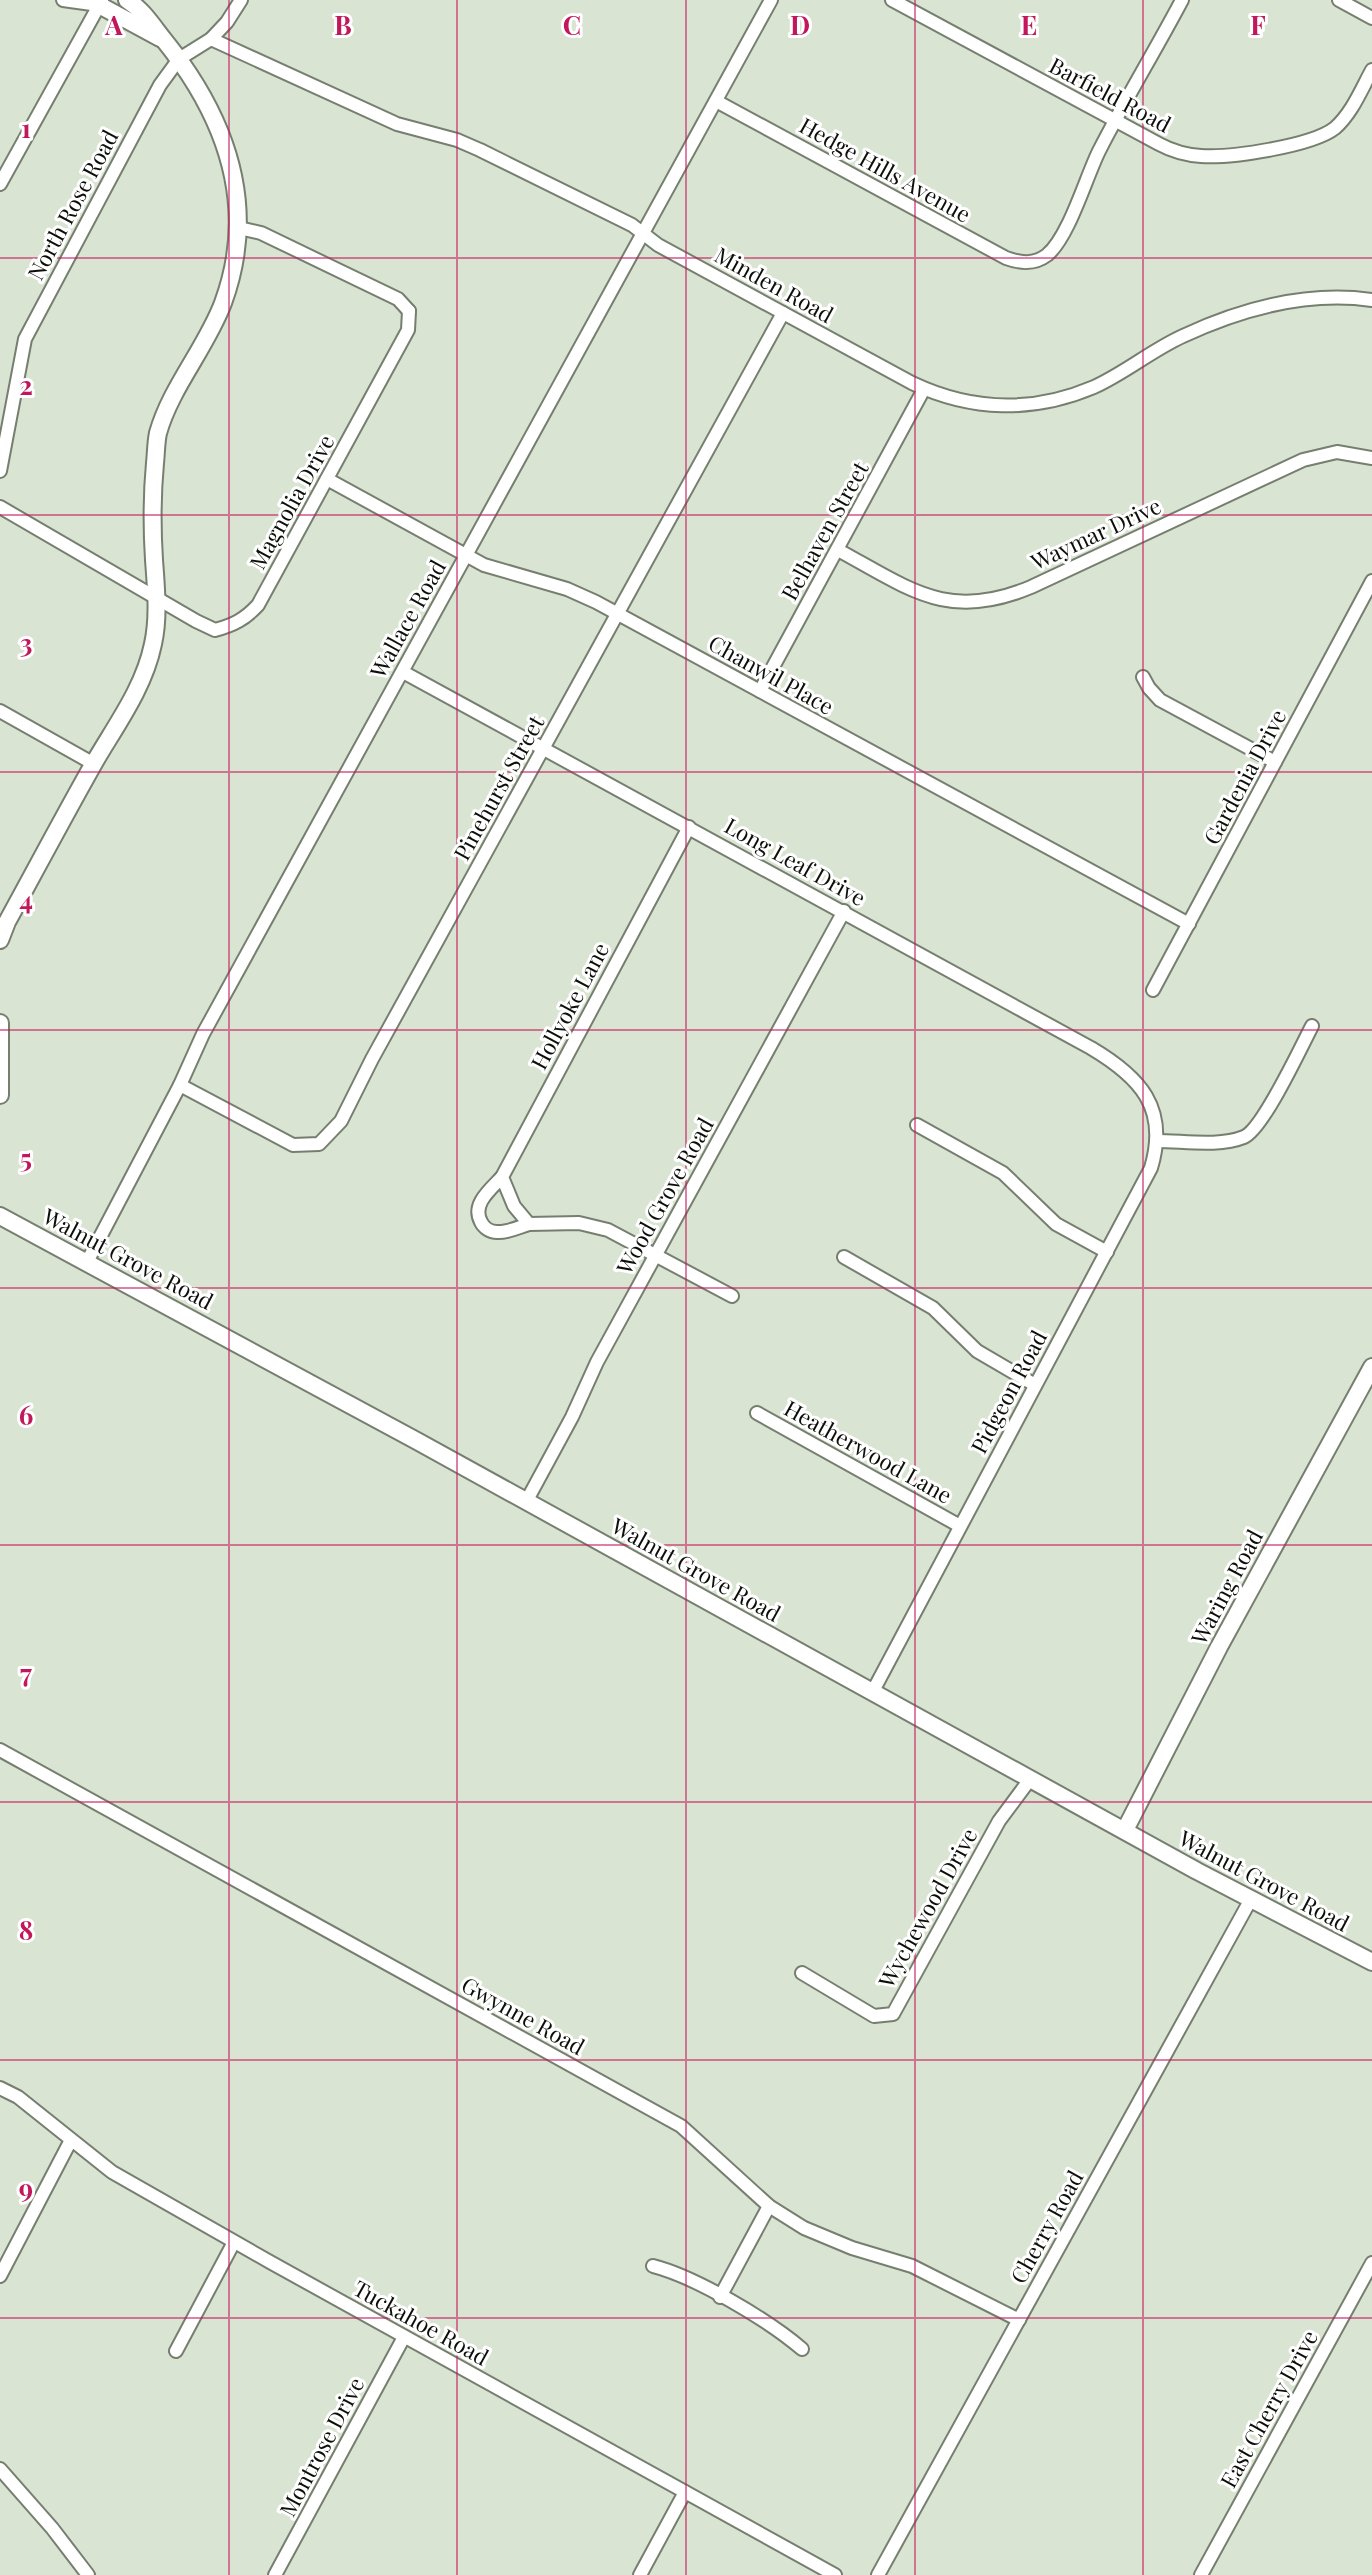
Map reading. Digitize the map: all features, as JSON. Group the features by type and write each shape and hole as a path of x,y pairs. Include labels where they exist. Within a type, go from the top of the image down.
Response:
{"main road":[{"path":"0,940 7,922 142,682 154,643 153,484 158,434 171,403 219,314 230,280 239,228 232,169 221,132 207,102 142,11 127,0"},
{"path":"100,3 165,41"},
{"path":"0,1023 0,1095"},
{"name":"Walnut Grove Road","path":"0,1216 1251,1899 1372,1962"},
{"name":"Waring Road","path":"1125,1830 1219,1647 1372,1367"}],"street":[{"path":"0,184 100,3 63,0"},
{"path":"179,59 211,39 241,0"},
{"name":"Wallace Road","path":"87,1262 180,1085 203,1034 771,0"},
{"name":"Barfield Road","path":"892,0 1167,148 1201,156 1294,145 1326,134 1348,113 1372,70"},
{"path":"1116,121 1182,0"},
{"path":"1339,0 1372,18"},
{"name":"Minden Road","path":"211,39 397,124 457,140 480,150 644,233 658,245 924,389 949,398 987,406 1051,402 1095,386 1160,347 1224,319 1308,299 1372,300"},
{"name":"North Rose Road","path":"0,471 25,339 160,85 179,59"},
{"name":"Hedge Hills Avenue","path":"716,101 1017,262 1038,260 1051,250 1116,121"},
{"name":"Magnolia Drive","path":"156,599 215,630 248,617 258,605 327,479 416,310 261,233 239,228"},
{"name":"Pinehurst Street","path":"180,1085 293,1145 319,1144 341,1121 372,1059 783,313"},
{"name":"Belhaven Street","path":"760,691 924,389"},
{"name":"Waymar Drive","path":"838,550 934,599 961,603 991,601 1031,587 1303,460 1337,452 1372,458"},
{"name":"Chanwil Place","path":"327,479 496,570 575,592 618,613 1189,924"},
{"path":"0,507 156,599"},
{"name":"Gardenia Drive","path":"1153,990 1372,581"},
{"name":"Long Leaf Drive","path":"403,672 844,911 1121,1066 1144,1089 1151,1106"},
{"path":"1143,677 1160,700 1275,762"},
{"path":"0,711 94,764"},
{"name":"Hollyoke Lane","path":"529,1224 498,1233 483,1227 477,1211 502,1177 689,827"},
{"name":"Wood Grove Road","path":"526,1502 572,1417 597,1362 844,911"},
{"path":"1157,1141 1220,1141 1249,1135 1262,1118 1312,1026"},
{"name":"Pidgeon Road","path":"873,1691 1151,1168 1157,1141 1151,1106"},
{"path":"917,1125 1003,1173 1056,1224 1107,1252"},
{"path":"502,1177 514,1206 529,1224 564,1222 595,1227 622,1236 732,1296"},
{"path":"844,1257 933,1308 977,1351 1035,1385"},
{"name":"Heatherwood Lane","path":"757,1413 960,1526"},
{"name":"Gwynne Road","path":"0,1750 681,2126 769,2206 804,2228 852,2248 912,2266 1019,2320"},
{"name":"Wychewood Drive","path":"802,1973 874,2016 893,2014 999,1821 1031,1778"},
{"name":"Cherry Road","path":"878,2575 1251,1899"},
{"name":"Tuckahoe Road","path":"0,2088 18,2097 112,2172 835,2575"},
{"path":"0,2276 71,2140"},
{"path":"720,2297 769,2206"},
{"path":"176,2351 234,2242"},
{"name":"East Cherry Drive","path":"1201,2575 1372,2263"},
{"path":"653,2266 671,2271 779,2329 802,2349"},
{"name":"Montrose Drive","path":"275,2575 404,2337"},
{"path":"0,2469 88,2575"},
{"path":"640,2575 685,2492"}]}
